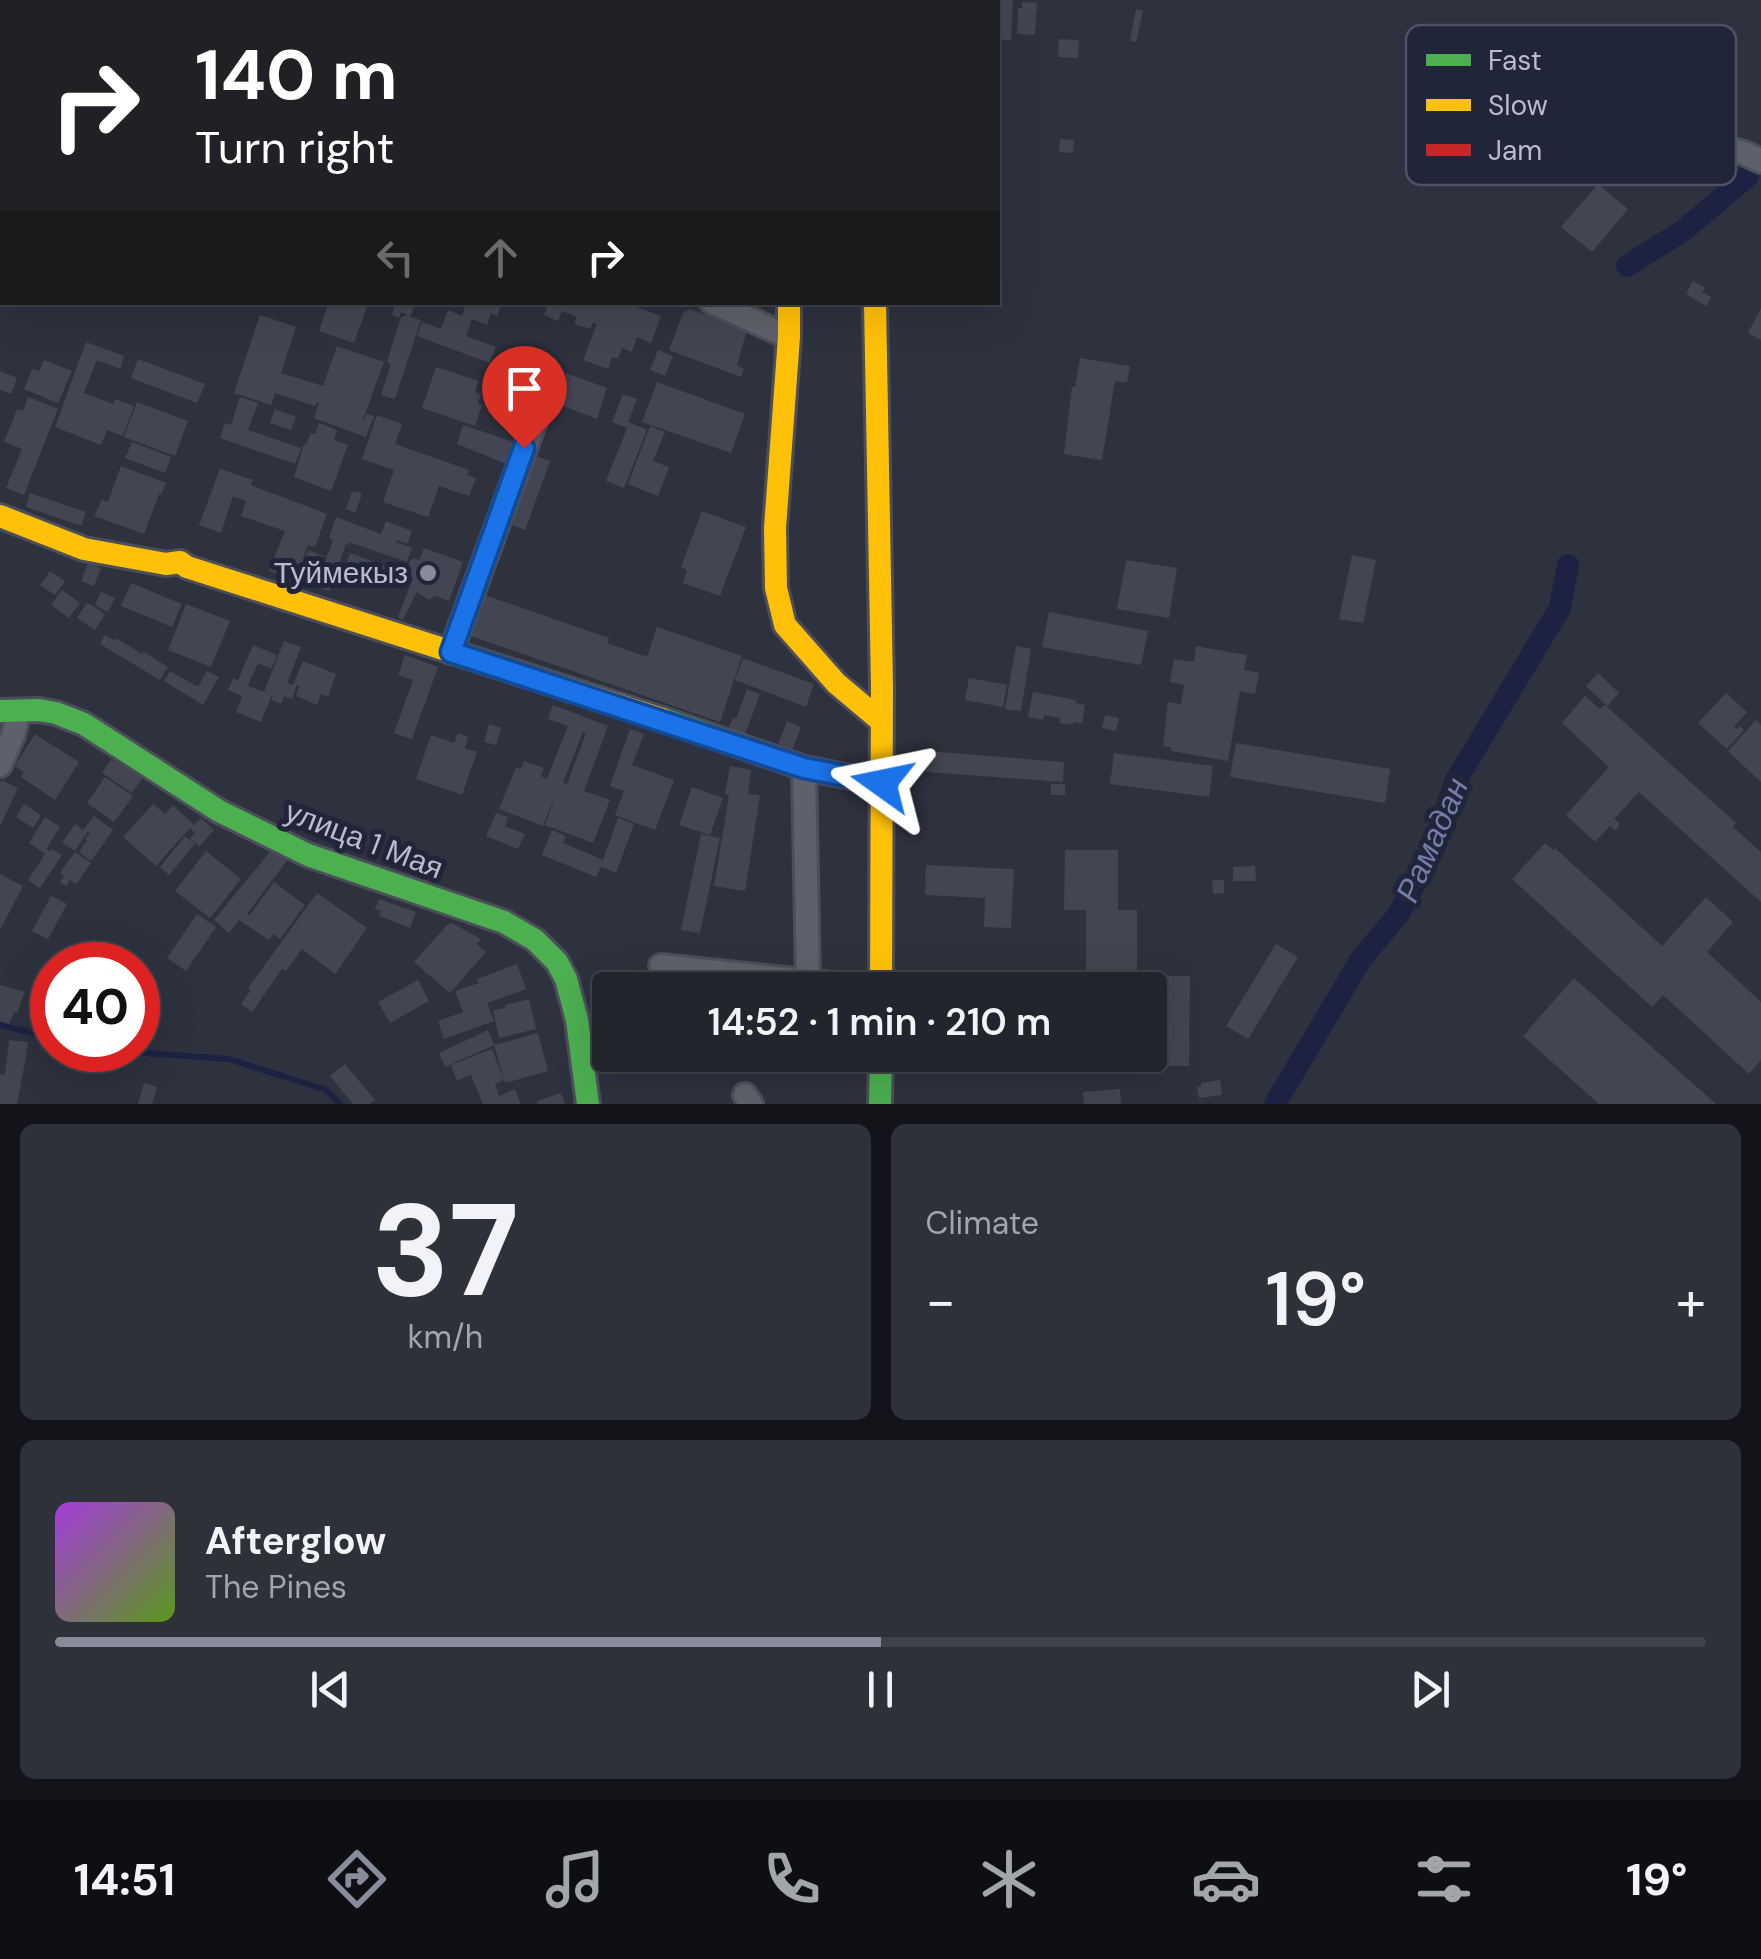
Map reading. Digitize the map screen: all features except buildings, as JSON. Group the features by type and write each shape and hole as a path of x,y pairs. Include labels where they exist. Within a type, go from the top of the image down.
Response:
{"main road":[{"path":"789,305 774,528 776,588 785,624 822,669 881,721"},
{"path":"875,305 880,518 881,972"},
{"path":"0,516 84,549 166,564 180,562 804,768 882,783"},
{"name":"улица 1 Мая","path":"10,711 39,710 84,724 219,811 308,856 504,922 528,935 556,959 572,994 588,1104"},
{"path":"880,1104 881,1072"}],"street":[{"path":"1736,151 1761,161"},
{"path":"719,305 789,337"},
{"path":"451,652 538,412"},
{"name":"улица 1 Мая","path":"0,765 13,735 10,711"},
{"path":"804,768 808,972"},
{"path":"662,966 720,972"}],"waterway":[{"name":"Рамадан","path":"1627,266 1684,230 1748,176"},
{"name":"Рамадан","path":"1275,1104 1361,959 1398,915 1433,851 1455,782 1560,608 1568,565"},
{"path":"0,1025 30,1032"},
{"path":"160,1054 229,1059 326,1090 340,1104"}],"traffic: fast":[{"path":"0,711 39,710 84,724 219,811 308,855 504,922 535,940 557,962 566,979 577,1020 588,1104"},
{"path":"662,719 804,768 882,783"},
{"path":"880,1104 881,1072"}],"traffic: slow":[{"path":"789,305 775,528 776,588 785,625 836,683 881,721"},
{"path":"875,305 882,687 881,972"},
{"path":"0,516 84,549 166,564 180,562 662,719"}],"place":[{"name":"Туймекыз","path":"428,573"}],"route":[{"path":"524,448 451,652 804,768 882,783"}]}
